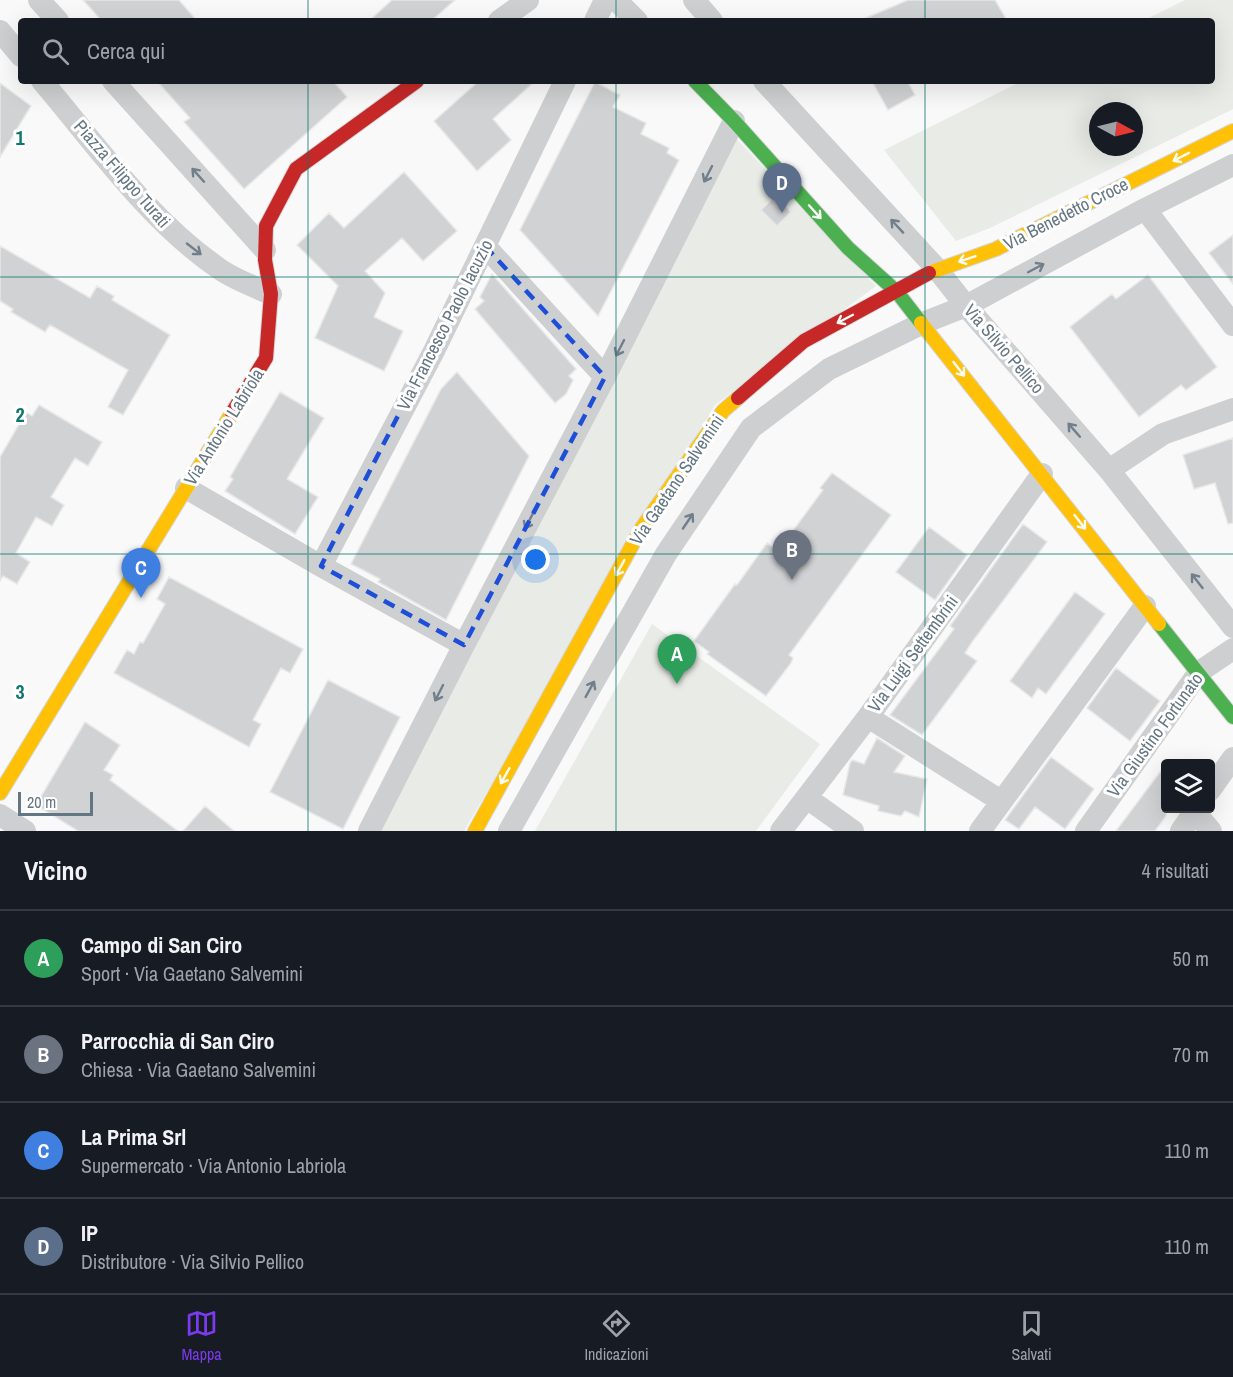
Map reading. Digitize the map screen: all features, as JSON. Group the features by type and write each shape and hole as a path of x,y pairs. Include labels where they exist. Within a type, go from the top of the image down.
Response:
{"street":[{"path":"39,0 55,18"},
{"path":"503,18 528,0"},
{"path":"596,18 605,0"},
{"path":"616,0 634,18"},
{"path":"694,0 709,18"},
{"path":"0,31 18,52"},
{"name":"Piazza Filippo Turati","path":"45,84 156,216 223,272 271,294"},
{"path":"115,84 265,250"},
{"name":"Via Antonio Labriola","path":"0,793 266,358 271,294 265,250 266,226 296,169 413,84"},
{"name":"Via Francesco Paolo Iacuzio","path":"321,566 434,351 564,84"},
{"name":"Via Silvio Pellico","path":"767,84 937,269 966,306 1109,470 1233,627"},
{"path":"704,85 848,248 897,292 923,322 1233,717"},
{"path":"369,831 605,377 734,121"},
{"name":"Via Benedetto Croce","path":"897,292 937,269 996,249 1233,130"},
{"name":"Via Benedetto Croce","path":"923,322 966,306 1145,209 1233,165"},
{"path":"1145,209 1233,326"},
{"path":"485,246 605,377"},
{"name":"Via Gaetano Salvemini","path":"475,831 641,529 723,411 804,341 897,292"},
{"name":"Via Gaetano Salvemini","path":"509,831 666,554 752,428 830,369 923,322"},
{"path":"1109,470 1163,434 1233,409"},
{"name":"Via Luigi Settembrini","path":"781,831 868,717 1042,474"},
{"path":"186,488 464,645"},
{"path":"980,831 1144,606"},
{"name":"Via Giustino Fortunato","path":"1086,831 1199,672 1233,649"},
{"path":"546,702 573,719"},
{"path":"868,717 1001,801"},
{"path":"518,753 545,768"},
{"path":"1215,783 1233,758"},
{"path":"807,798 853,831"},
{"path":"1181,831 1194,813"},
{"path":"1198,813 1211,831"},
{"path":"0,815 25,831"}],"highlighted area":[{"path":"485,246 605,377 464,645 321,566"}],"shaded area":[{"path":"1185,0 1233,0 1233,109 1143,153 1143,102 1089,102 1089,156 1137,156 990,228 956,241 884,150 1016,84 1215,84 1215,18 1149,18"},
{"path":"735,137 876,286 715,405 464,831 379,831"},
{"path":"652,624 820,744 756,831 535,831"}],"building":[{"path":"83,0 179,0 194,18 99,18"},
{"path":"392,0 455,0 434,18 372,18"},
{"path":"908,0 995,0 1005,18 866,18"},
{"path":"0,83 31,106 0,157"},
{"path":"160,84 336,84 347,97 244,189 184,122 190,118"},
{"path":"476,84 532,84 493,119 511,140 477,171 434,121"},
{"path":"594,84 599,84 620,95 613,107 646,123 641,134 669,148 667,153 679,160 598,316 520,230"},
{"path":"874,84 909,84 915,95 888,110"},
{"path":"404,172 457,231 423,261 402,238 365,271 385,293 374,317 403,331 384,371 315,338 338,286 297,245 329,213 344,228"},
{"path":"776,195 791,212 777,226 761,210"},
{"path":"1233,235 1233,284 1209,253"},
{"path":"0,246 90,298 97,286 114,296 112,300 170,335 123,415 108,407 128,370 50,325 45,332 11,312 13,309 0,301"},
{"path":"492,274 576,369 569,376 573,380 566,394 555,403 475,309 484,301 480,297"},
{"path":"1148,275 1217,367 1186,390 1181,385 1139,417 1070,327 1112,294 1116,299"},
{"path":"457,372 529,456 446,620 378,582 380,579 351,564 441,389"},
{"path":"280,392 324,418 287,479 318,497 295,534 225,491 233,479 230,477"},
{"path":"39,405 102,442 88,466 75,458 51,497 64,505 52,526 36,517 16,553 30,562 17,584 3,576 0,581 0,457 26,412 32,416"},
{"path":"1233,438 1233,523 1228,524 1215,483 1194,489 1183,455"},
{"path":"832,473 891,515 789,655 793,658 791,663 766,696 707,654 709,652 694,641 767,543 778,551 823,490 820,488"},
{"path":"1023,524 1047,542 972,642 965,653 977,661 922,735 890,715 954,629 950,626"},
{"path":"929,527 967,555 935,600 896,572"},
{"path":"169,577 303,649 290,673 281,668 253,720 261,724 249,747 114,673 127,650 134,654 140,642 143,643 165,604 157,599"},
{"path":"1075,592 1105,614 1046,694 1038,688 1032,698 1010,681"},
{"path":"1116,668 1160,701 1130,741 1087,708"},
{"path":"328,680 400,717 343,829 270,792"},
{"path":"85,722 120,745 104,770 113,775 110,780 178,831 78,831 36,805"},
{"path":"877,738 905,756 894,772 927,779 919,817 905,811 901,816 878,811 879,806 843,795 850,763 852,760 864,764"},
{"path":"1051,757 1094,789 1065,829 1035,807 1019,829 1005,820"},
{"path":"1161,771 1161,813 1166,813 1166,816 1155,831 1116,831"},
{"path":"205,806 234,831 183,831"}],"traffic: fast":[{"path":"698,84 848,248 897,292 921,323"},
{"path":"1159,624 1233,717"}],"traffic: slow":[{"path":"929,273 996,249 1233,131"},
{"path":"921,323 1159,624"},
{"path":"475,831 641,529 723,411 738,398"},
{"path":"0,793 232,413"}],"traffic: jam":[{"path":"232,413 266,358 271,294 265,260 266,226 296,169 413,84"},
{"path":"738,398 804,341 929,273"}],"place":[{"name":"IP","path":"782,213"},
{"name":"Parrocchia di San Ciro","path":"792,580"},
{"name":"La Prima Srl","path":"141,598"},
{"name":"Campo di San Ciro","path":"677,684"}]}
